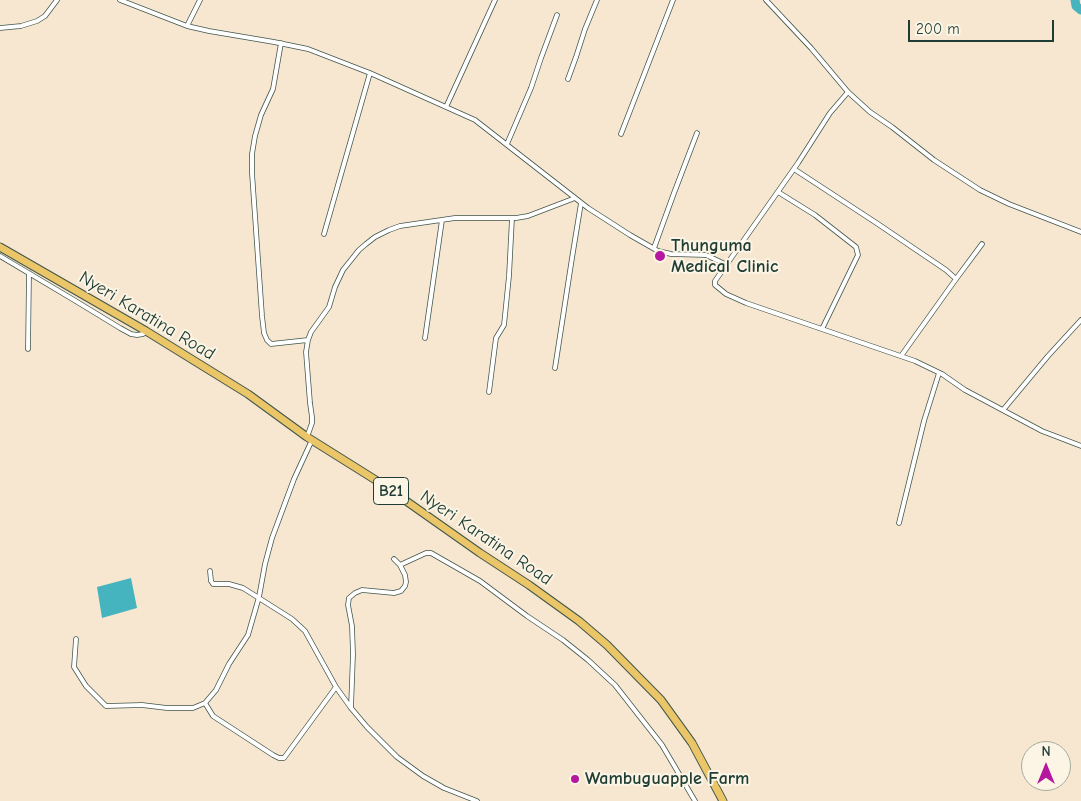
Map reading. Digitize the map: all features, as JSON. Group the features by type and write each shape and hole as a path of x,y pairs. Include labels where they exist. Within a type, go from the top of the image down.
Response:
{"highway":[{"name":"Nyeri Karatina Road","path":"0,248 146,331 248,394 310,438 382,484 480,554 529,585 579,621 607,645 661,700 692,743 724,801"}],"street":[{"path":"0,28 22,26 37,21 45,16 57,0"},
{"path":"120,0 187,26 308,49 370,73 475,120 575,198 630,235 654,248 671,254 706,255 727,265"},
{"path":"187,26 200,0"},
{"path":"446,107 495,0"},
{"path":"568,79 597,0"},
{"path":"621,134 673,0"},
{"path":"766,0 811,48 848,92 870,112 934,160 980,190 1009,204 1081,232"},
{"path":"507,144 531,88 557,15"},
{"path":"281,43 273,89 255,136 252,154 262,316 264,333 271,344 308,340"},
{"path":"324,234 370,73"},
{"path":"848,92 830,113 794,169 715,281 715,285 726,294 746,303 915,361 939,372 965,390 1042,431 1081,446"},
{"path":"654,248 697,133"},
{"path":"794,169 956,278"},
{"path":"778,192 815,215 856,247 858,256 822,329"},
{"path":"76,639 74,666 86,686 106,706 142,705 167,708 193,708 205,703 216,690 229,664 248,635 260,597 265,564 278,521 310,438 312,417 306,352 308,340 311,332 328,307 343,270 359,250 375,237 400,226 442,220 528,216 575,198"},
{"path":"555,368 582,203"},
{"path":"489,392 496,338 504,324 510,276 512,218"},
{"path":"425,338 442,220"},
{"path":"901,356 982,244"},
{"path":"0,256 120,328 137,335 143,334 146,331"},
{"path":"28,349 29,273"},
{"path":"1003,410 1081,320"},
{"path":"899,523 924,421 939,372"},
{"path":"400,565 431,553 480,581 582,655 615,685 662,745 695,801"},
{"path":"351,708 353,654 349,598 362,590 394,593 401,591 406,582 405,575 400,565 394,559"},
{"path":"210,571 213,584 229,584 243,588 292,619 305,631 336,687 351,708 367,728 397,757 423,776 444,788 477,801"},
{"path":"205,703 213,716 273,755 284,758 336,687"}],"water":[{"path":"131,578 137,608 102,618 97,587"}],"waterway":[{"path":"1075,0 1076,6 1081,10"}],"place":[{"name":"Thunguma Medical Clinic","path":"660,256"},
{"name":"Wambuguapple Farm","path":"575,779"}]}
